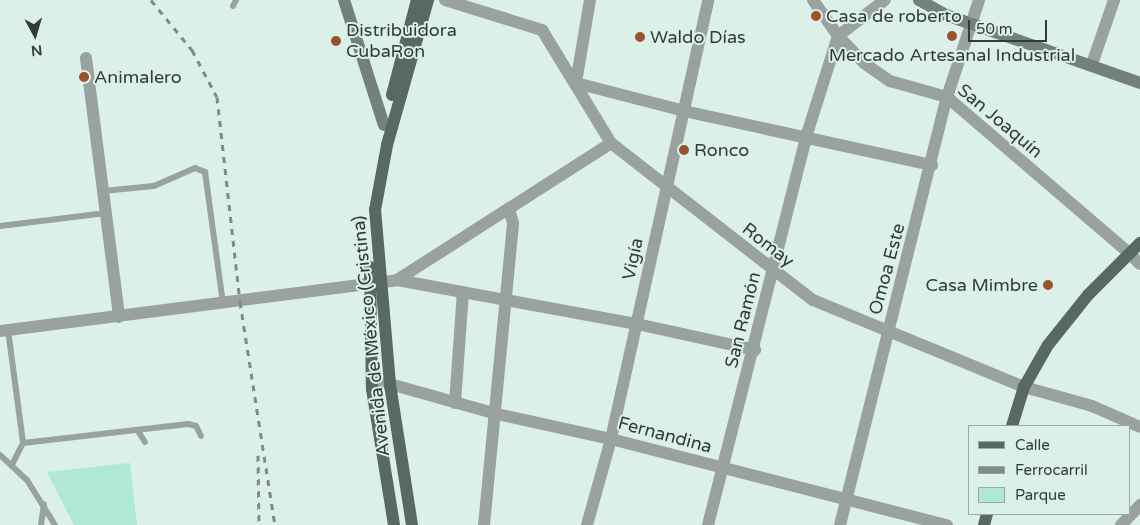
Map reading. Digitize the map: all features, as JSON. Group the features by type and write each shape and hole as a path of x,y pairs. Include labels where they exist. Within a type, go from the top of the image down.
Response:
{"main road":[{"path":"344,0 384,125 387,145"},
{"name":"Avenida de México (Cristina)","path":"412,525 375,281 368,196 416,0"},
{"name":"Avenida de México (Cristina)","path":"394,525 372,384 375,210 387,145 428,0"},
{"path":"919,0 938,11 1092,64 1140,83"},
{"path":"1012,425 1024,387 1062,326 1140,243"}],"street":[{"name":"Romay","path":"445,0 542,30 611,143 666,188 813,300 1024,387 1092,406 1140,427"},
{"path":"590,0 576,83 684,111 932,165"},
{"name":"Vigía","path":"587,525 611,438 708,0"},
{"name":"San Joaquín","path":"813,0 838,36 864,63 890,81 947,97 1140,264"},
{"path":"838,36 885,0"},
{"name":"Omoa Este","path":"840,525 932,165 947,97 970,22 979,0"},
{"path":"1092,64 1114,0"},
{"name":"San Ramón","path":"708,525 755,350 806,137 838,36"},
{"path":"86,58 119,316"},
{"path":"397,280 611,143"},
{"path":"484,525 497,414 513,223 509,209"},
{"path":"4,330 223,304 375,281 397,280 637,324 755,350"},
{"path":"455,403 463,292"},
{"name":"Fernandina","path":"372,384 390,384 497,414 611,438 947,525"},
{"path":"1122,525 1140,505"}],"lane":[{"path":"103,191 154,186 195,168 204,172 223,304"},
{"path":"0,226 106,213"},
{"path":"4,330 23,443 12,465"},
{"path":"23,443 188,424 196,426 201,436"},
{"path":"138,431 146,442"},
{"path":"0,454 12,465 44,504 55,525"},
{"path":"41,525 44,504"}],"green space":[{"path":"130,463 137,525 74,525 47,472"}],"railway":[{"path":"151,0 192,50 217,97 240,302 275,525"},
{"path":"258,455 259,525"}],"place":[{"name":"Casa de roberto","path":"816,16"},
{"name":"Mercado Artesanal Industrial","path":"952,36"},
{"name":"Waldo Días","path":"640,37"},
{"name":"Distribuidora CubaRon","path":"336,41"},
{"name":"Animalero","path":"84,77"},
{"name":"Ronco","path":"684,150"},
{"name":"Casa Mimbre","path":"1048,285"}]}
